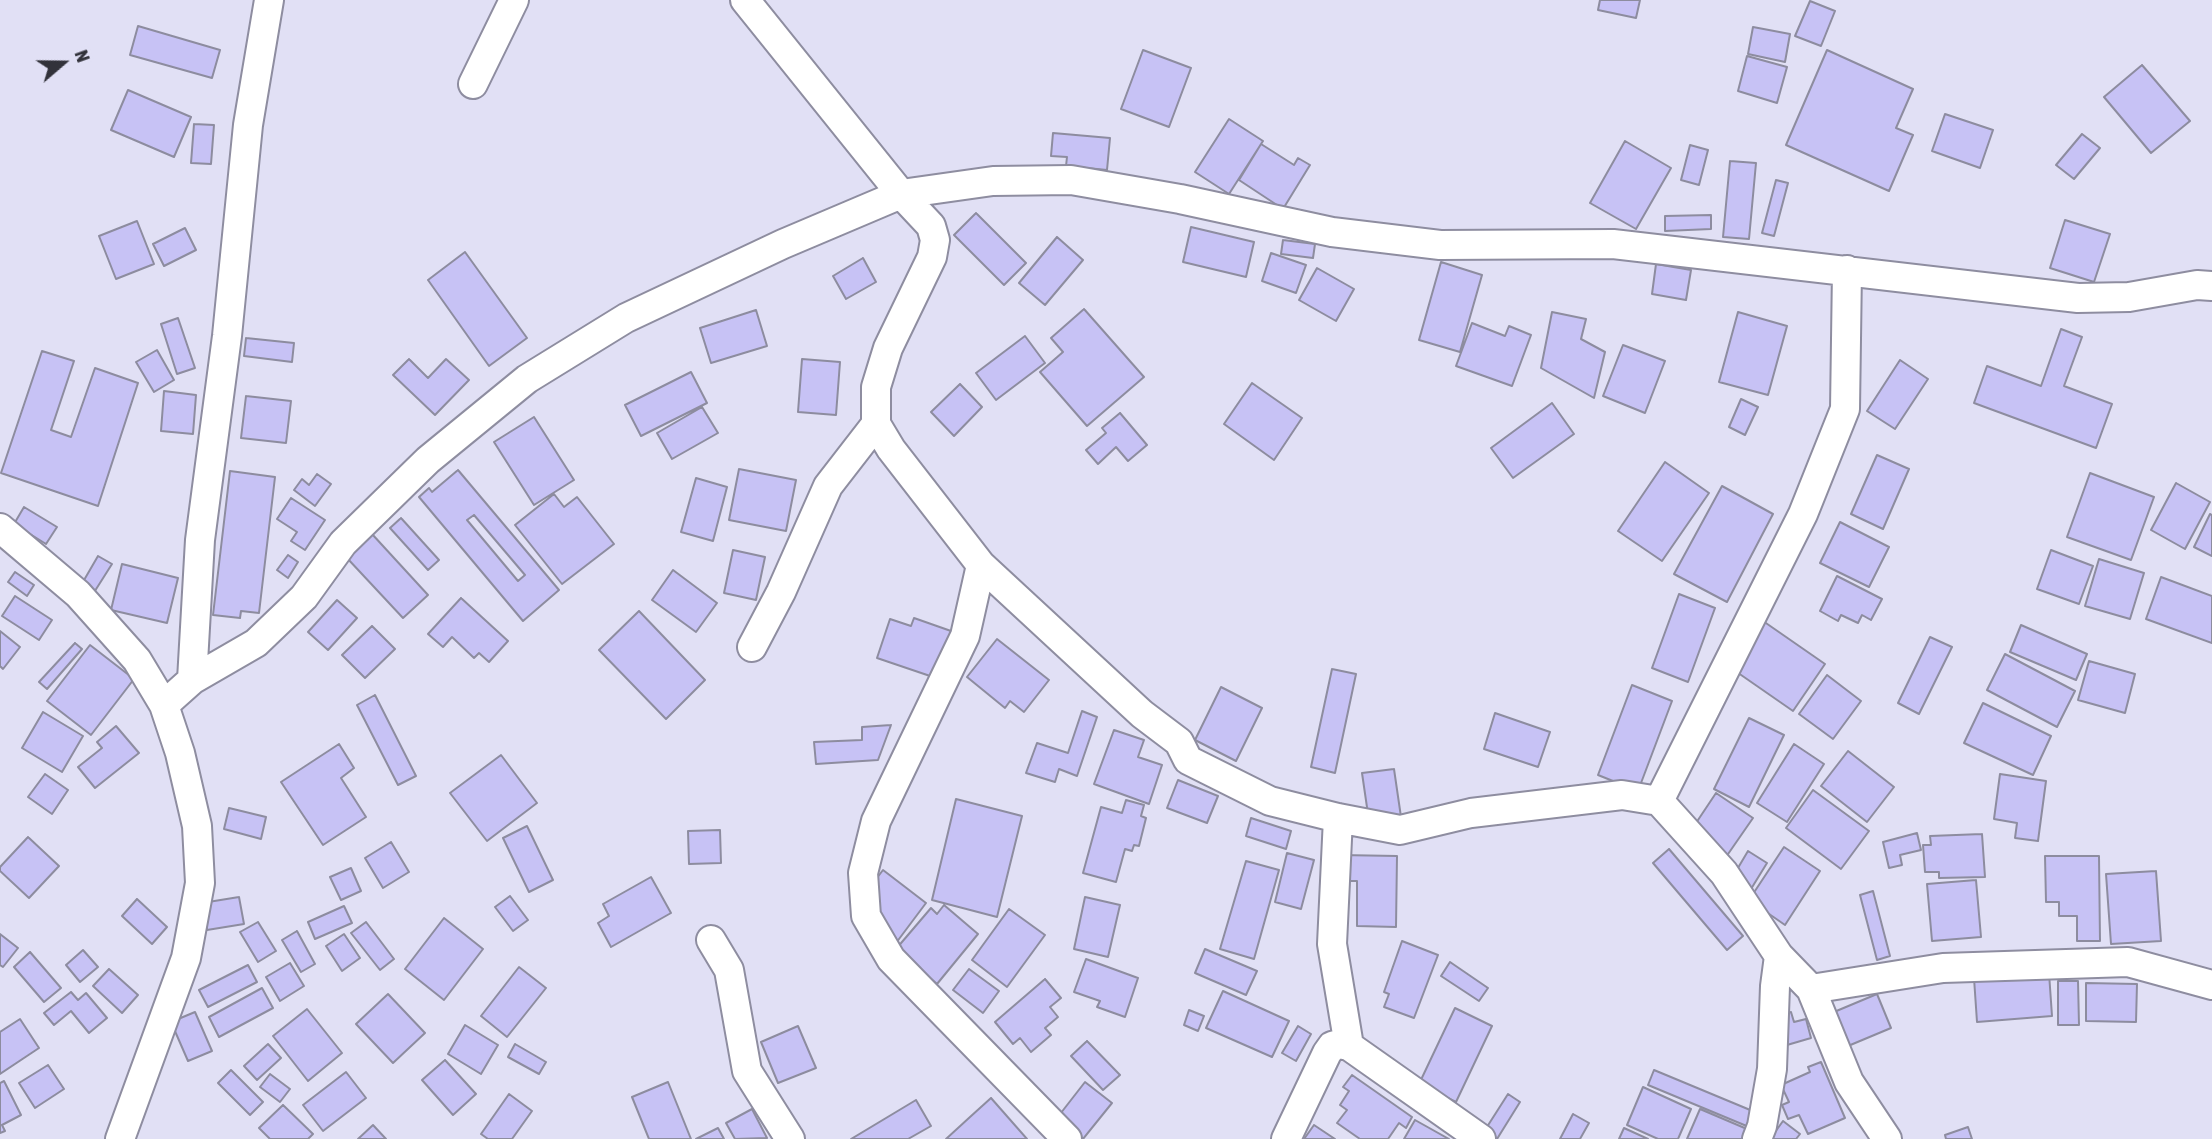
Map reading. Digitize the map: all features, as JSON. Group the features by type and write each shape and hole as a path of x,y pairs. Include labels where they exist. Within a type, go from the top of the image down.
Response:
{"street":[{"path":"192,680 200,540 227,336 248,125 270,0"},
{"path":"473,84 514,0"},
{"path":"745,0 901,194 931,226 935,240 932,257 888,348 876,387 876,424 891,449 981,565 1142,714 1179,742 1188,760 1270,801 1400,830 1471,813 1622,795 1659,801 1724,873 1779,956 1811,989 1849,1082 1887,1139"},
{"path":"164,705 192,680 257,643 304,597 343,543 428,460 527,379 626,318 783,244 901,194 993,181 1071,180 1180,199 1332,232 1440,245 1613,244 2078,298 2129,297 2197,285 2212,286"},
{"path":"1659,801 1803,514 1845,410 1847,270"},
{"path":"752,647 781,592 828,486 876,424"},
{"path":"0,528 78,594 137,660 164,705 180,753 197,826 200,883 186,958 120,1139"},
{"path":"981,565 965,636 876,821 863,873 866,916 891,959 1067,1139"},
{"path":"1338,818 1332,944 1349,1046"},
{"path":"711,940 729,970 747,1071 790,1139"},
{"path":"1757,1139 1762,1126 1772,1069 1775,986 1779,956"},
{"path":"1811,989 1942,968 2128,962 2212,985"},
{"path":"1286,1139 1327,1053 1332,1046 1339,1044 1349,1046 1480,1139"}],"building":[{"path":"1600,0 1640,0 1636,18 1598,10"},
{"path":"1810,1 1835,11 1821,46 1795,36"},
{"path":"138,26 220,50 212,78 130,55"},
{"path":"1753,27 1790,34 1785,62 1748,54"},
{"path":"1143,50 1191,68 1169,127 1121,109"},
{"path":"1827,50 1913,89 1896,128 1913,135 1889,191 1786,145"},
{"path":"1747,56 1787,67 1777,103 1738,91"},
{"path":"2142,65 2190,121 2151,153 2104,97"},
{"path":"128,90 191,117 174,157 111,130"},
{"path":"1945,114 1993,130 1980,168 1932,151"},
{"path":"1229,119 1263,141 1229,194 1195,172"},
{"path":"194,124 214,125 211,164 191,163"},
{"path":"1053,133 1110,138 1107,170 1066,166 1067,157 1051,156"},
{"path":"2082,134 2100,148 2074,179 2056,165"},
{"path":"1625,141 1671,168 1636,229 1590,203"},
{"path":"1261,144 1294,165 1298,158 1310,165 1283,209 1239,180"},
{"path":"1690,145 1708,150 1699,185 1681,180"},
{"path":"1730,161 1756,163 1749,239 1723,237"},
{"path":"1776,180 1788,183 1774,236 1762,233"},
{"path":"976,213 1026,263 1004,285 954,235"},
{"path":"1711,215 1711,229 1665,231 1665,216"},
{"path":"2065,220 2110,234 2094,282 2050,268"},
{"path":"137,221 154,264 116,279 99,236"},
{"path":"1191,227 1254,242 1246,277 1183,262"},
{"path":"185,228 196,250 164,266 153,244"},
{"path":"1057,237 1083,260 1045,305 1019,283"},
{"path":"1283,240 1315,244 1313,258 1281,254"},
{"path":"465,252 527,338 489,366 428,280"},
{"path":"1271,253 1306,265 1296,293 1262,281"},
{"path":"863,258 876,282 846,299 833,276"},
{"path":"1441,262 1482,275 1460,352 1419,340"},
{"path":"1656,264 1691,270 1686,300 1652,294"},
{"path":"1317,268 1354,289 1336,321 1299,300"},
{"path":"1084,309 1144,377 1087,426 1040,372 1063,352 1051,338"},
{"path":"756,310 767,346 711,363 700,328"},
{"path":"1552,312 1586,319 1581,339 1605,352 1594,398 1541,368"},
{"path":"1738,312 1787,326 1768,395 1719,382"},
{"path":"178,318 195,368 177,374 161,324"},
{"path":"1472,323 1505,336 1509,326 1531,335 1512,386 1456,366"},
{"path":"2061,329 2082,337 2064,386 2112,404 2096,448 1974,403 1987,366 2041,386"},
{"path":"1025,336 1045,363 996,400 976,373"},
{"path":"246,338 294,343 292,362 244,356"},
{"path":"1623,345 1665,361 1645,413 1603,396"},
{"path":"157,350 174,380 154,392 136,362"},
{"path":"42,351 74,361 51,430 71,437 95,368 138,383 98,506 1,473"},
{"path":"409,359 428,378 446,359 469,380 435,415 393,375"},
{"path":"802,359 840,362 836,415 798,412"},
{"path":"1900,360 1928,379 1895,429 1867,411"},
{"path":"691,372 707,403 641,436 625,405"},
{"path":"1252,383 1302,418 1274,460 1224,424"},
{"path":"960,384 982,407 954,436 931,412"},
{"path":"164,391 196,395 193,434 161,431"},
{"path":"246,396 291,401 286,443 241,438"},
{"path":"1741,399 1758,407 1745,435 1729,427"},
{"path":"1552,403 1574,434 1513,478 1491,448"},
{"path":"702,407 718,433 672,459 657,433"},
{"path":"1120,413 1147,445 1128,461 1116,447 1098,464 1086,450 1106,433 1102,428"},
{"path":"534,417 574,480 534,505 494,442"},
{"path":"1877,455 1909,469 1883,529 1851,514"},
{"path":"1665,462 1709,493 1662,561 1618,531"},
{"path":"739,469 796,480 786,531 729,520"},
{"path":"458,470 559,590 523,621 419,497 429,488 432,492","holes":["474,515 525,575 518,581 467,520"]},
{"path":"230,471 275,477 259,613 241,611 240,618 213,615"},
{"path":"2090,473 2154,497 2131,560 2067,537"},
{"path":"317,474 331,484 315,506 294,490 302,479 309,485"},
{"path":"696,478 727,487 713,541 681,532"},
{"path":"2176,483 2210,502 2185,549 2151,530"},
{"path":"1722,486 1773,514 1727,602 1674,574"},
{"path":"554,494 564,507 577,497 614,544 562,584 515,525"},
{"path":"291,498 325,520 305,550 291,541 297,532 277,519"},
{"path":"24,507 57,527 46,544 14,524"},
{"path":"2210,514 2212,515 2212,556 2194,547"},
{"path":"401,518 439,560 428,570 390,528"},
{"path":"1840,522 1889,547 1869,587 1820,563"},
{"path":"372,534 428,595 403,618 347,558"},
{"path":"733,550 765,557 756,600 724,593"},
{"path":"2051,550 2093,566 2079,604 2037,589"},
{"path":"288,555 298,562 288,578 277,570"},
{"path":"98,556 112,564 93,594 80,587"},
{"path":"2099,559 2144,573 2130,619 2085,606"},
{"path":"122,564 178,578 167,623 111,610"},
{"path":"673,570 717,603 696,632 652,600"},
{"path":"15,572 34,585 27,596 8,582"},
{"path":"1837,576 1882,599 1871,620 1862,615 1858,623 1841,615 1838,621 1820,611"},
{"path":"2161,577 2212,596 2212,643 2146,619"},
{"path":"1679,594 1715,608 1688,682 1652,668"},
{"path":"15,596 52,620 39,640 2,616"},
{"path":"461,598 508,641 489,662 479,653 474,658 452,637 443,647 428,634"},
{"path":"337,600 357,618 328,650 308,632"},
{"path":"639,611 705,680 666,719 599,650"},
{"path":"914,618 951,631 936,678 877,658 890,619 911,626"},
{"path":"1763,621 1825,664 1793,711 1731,668"},
{"path":"2021,625 2087,654 2076,680 2010,652"},
{"path":"372,626 395,649 365,678 342,655"},
{"path":"0,631 20,647 3,669 0,666"},
{"path":"1930,637 1952,647 1919,714 1898,703"},
{"path":"997,639 1049,680 1024,712 1010,701 1005,708 967,677"},
{"path":"75,643 82,649 47,689 39,682"},
{"path":"90,645 134,679 91,735 47,701"},
{"path":"2005,654 2075,691 2057,727 1987,690"},
{"path":"2089,661 2135,674 2125,713 2078,700"},
{"path":"1332,669 1356,674 1335,773 1311,767"},
{"path":"1827,675 1861,701 1833,739 1799,714"},
{"path":"1632,685 1672,701 1638,791 1598,775"},
{"path":"1221,687 1262,708 1236,761 1195,740"},
{"path":"375,695 416,776 398,785 357,705"},
{"path":"1983,703 2051,736 2033,775 1964,743"},
{"path":"1082,711 1097,717 1077,776 1059,769 1055,782 1026,773 1037,743 1068,753"},
{"path":"43,712 83,736 62,772 22,748"},
{"path":"1495,713 1550,732 1538,767 1484,749"},
{"path":"1749,718 1784,735 1749,807 1714,789"},
{"path":"891,725 878,760 816,764 814,742 862,740 862,727"},
{"path":"116,726 139,753 95,788 78,767 102,748 97,742"},
{"path":"1114,730 1144,740 1138,757 1162,765 1149,804 1094,784"},
{"path":"339,744 354,768 341,778 366,817 323,845 281,782"},
{"path":"1794,744 1824,764 1787,822 1757,803"},
{"path":"1848,751 1894,787 1867,822 1821,786"},
{"path":"501,755 537,803 487,841 450,793"},
{"path":"1394,769 1401,817 1369,821 1362,773"},
{"path":"45,774 68,790 52,814 28,797"},
{"path":"2000,774 2046,781 2038,841 2015,838 2017,823 1994,819"},
{"path":"1178,780 1218,796 1207,823 1167,808"},
{"path":"1813,790 1869,831 1841,869 1786,828"},
{"path":"1716,793 1753,818 1726,857 1690,832"},
{"path":"956,799 1022,816 997,917 932,900"},
{"path":"1126,800 1144,805 1141,816 1146,818 1139,846 1134,845 1132,851 1125,849 1116,882 1083,873 1101,807 1122,813"},
{"path":"229,808 266,817 261,839 224,829"},
{"path":"1251,818 1291,831 1286,849 1246,836"},
{"path":"527,826 553,880 529,892 503,838"},
{"path":"720,830 721,863 689,864 688,831"},
{"path":"1917,833 1921,850 1900,855 1902,865 1889,868 1883,842"},
{"path":"1982,834 1985,877 1939,878 1939,872 1925,872 1923,845 1931,845 1930,836"},
{"path":"28,837 59,866 29,898 0,871 0,867"},
{"path":"391,842 409,872 383,888 365,858"},
{"path":"1784,847 1820,871 1785,925 1749,900"},
{"path":"1669,849 1743,936 1727,950 1653,863"},
{"path":"1748,851 1767,863 1751,889 1732,878"},
{"path":"1287,853 1314,860 1301,909 1275,902"},
{"path":"1340,855 1397,856 1396,927 1357,926 1357,881 1340,881"},
{"path":"2045,856 2099,856 2100,941 2077,941 2077,916 2059,916 2059,902 2046,902"},
{"path":"1246,861 1279,870 1254,959 1220,949"},
{"path":"351,868 361,891 341,900 330,877"},
{"path":"883,870 926,903 896,943 867,906 870,887"},
{"path":"2156,871 2161,941 2111,944 2106,874"},
{"path":"651,877 671,913 611,947 598,923 609,916 603,904"},
{"path":"1976,880 1981,937 1932,941 1927,884"},
{"path":"1873,891 1890,956 1877,960 1860,895"},
{"path":"510,896 528,920 513,931 495,907"},
{"path":"239,897 244,924 207,930 202,903"},
{"path":"1085,897 1120,905 1108,957 1074,949"},
{"path":"137,899 167,927 152,944 122,916"},
{"path":"944,905 978,934 937,984 896,949 931,908 937,914"},
{"path":"344,906 352,923 315,939 308,922"},
{"path":"1009,909 1045,935 1007,987 972,960"},
{"path":"444,918 483,949 444,1000 405,969"},
{"path":"258,922 276,951 258,962 240,932"},
{"path":"366,922 394,959 380,970 351,933"},
{"path":"297,931 315,964 301,972 282,940"},
{"path":"0,934 18,948 3,967 0,965"},
{"path":"344,934 360,958 342,971 326,946"},
{"path":"1402,941 1438,955 1414,1018 1384,1007 1389,994 1384,992"},
{"path":"1205,949 1257,971 1246,995 1195,973"},
{"path":"83,950 98,967 80,982 66,965"},
{"path":"30,952 61,988 44,1002 14,967"},
{"path":"1086,959 1138,978 1125,1017 1097,1007 1100,1001 1074,992"},
{"path":"1450,962 1488,988 1479,1001 1441,976"},
{"path":"290,963 304,986 280,1001 266,977"},
{"path":"248,965 257,982 208,1007 199,990"},
{"path":"519,967 546,988 507,1037 481,1016"},
{"path":"109,969 138,995 122,1013 93,986"},
{"path":"969,969 999,991 983,1013 953,990"},
{"path":"2049,973 2052,1016 1977,1022 1974,978"},
{"path":"1045,979 1061,998 1050,1007 1058,1017 1045,1028 1051,1035 1031,1052 1020,1038 1013,1044 995,1022"},
{"path":"2058,981 2078,981 2079,1025 2058,1025"},
{"path":"2086,983 2137,984 2136,1022 2086,1021"},
{"path":"262,988 273,1008 219,1037 209,1017"},
{"path":"1223,991 1289,1021 1272,1057 1206,1028"},
{"path":"71,992 78,1000 86,993 107,1018 89,1033 71,1011 54,1025 44,1013"},
{"path":"388,994 425,1033 393,1063 356,1024"},
{"path":"1877,994 1891,1028 1848,1046 1834,1012"},
{"path":"1455,1008 1492,1026 1456,1102 1419,1084"},
{"path":"307,1009 342,1053 308,1081 273,1036"},
{"path":"1189,1010 1204,1016 1198,1031 1184,1025"},
{"path":"195,1012 212,1051 188,1061 171,1022"},
{"path":"1791,1012 1794,1022 1806,1019 1811,1038 1787,1045 1779,1015"},
{"path":"20,1019 39,1048 0,1074 0,1032"},
{"path":"465,1025 498,1045 481,1074 448,1054"},
{"path":"798,1026 816,1068 778,1083 761,1042"},
{"path":"1298,1026 1311,1034 1296,1061 1282,1053"},
{"path":"1087,1041 1120,1075 1103,1090 1071,1056"},
{"path":"268,1044 281,1058 257,1080 244,1066"},
{"path":"515,1044 546,1062 539,1074 508,1057"},
{"path":"445,1060 476,1094 453,1115 422,1080"},
{"path":"1821,1062 1845,1118 1808,1134 1799,1115 1788,1119 1782,1105 1789,1102 1781,1085 1810,1072 1808,1067"},
{"path":"48,1065 64,1089 35,1108 19,1083"},
{"path":"231,1070 263,1102 250,1115 218,1083"},
{"path":"1654,1070 1755,1112 1749,1127 1648,1085"},
{"path":"346,1072 366,1098 323,1131 303,1105"},
{"path":"270,1074 290,1089 280,1102 260,1087"},
{"path":"1352,1075 1412,1117 1406,1128 1399,1123 1388,1139 1360,1139 1337,1123 1347,1110 1340,1105 1349,1091 1343,1087"},
{"path":"4,1081 21,1115 2,1125 5,1131 0,1133 0,1083"},
{"path":"668,1082 691,1139 649,1139 632,1097"},
{"path":"1085,1082 1112,1103 1083,1139 1057,1118"},
{"path":"1643,1087 1691,1109 1678,1139 1658,1139 1627,1125"},
{"path":"509,1094 532,1111 512,1139 488,1139 481,1134"},
{"path":"1508,1094 1520,1102 1497,1139 1485,1130"},
{"path":"991,1098 1027,1139 946,1139 970,1117"},
{"path":"916,1100 931,1126 908,1139 851,1139"},
{"path":"283,1105 313,1134 308,1139 270,1139 259,1128"},
{"path":"752,1109 767,1138 735,1139 726,1123"},
{"path":"1700,1109 1747,1129 1742,1139 1687,1139"},
{"path":"1573,1114 1589,1123 1580,1139 1560,1139"},
{"path":"1415,1120 1449,1139 1404,1139"},
{"path":"1783,1121 1800,1134 1796,1139 1770,1139"},
{"path":"373,1125 386,1139 358,1139"},
{"path":"1314,1125 1335,1139 1304,1139"},
{"path":"1968,1127 1972,1139 1946,1139 1945,1135"},
{"path":"718,1128 724,1139 696,1139"},
{"path":"1624,1128 1648,1139 1619,1139"}]}
